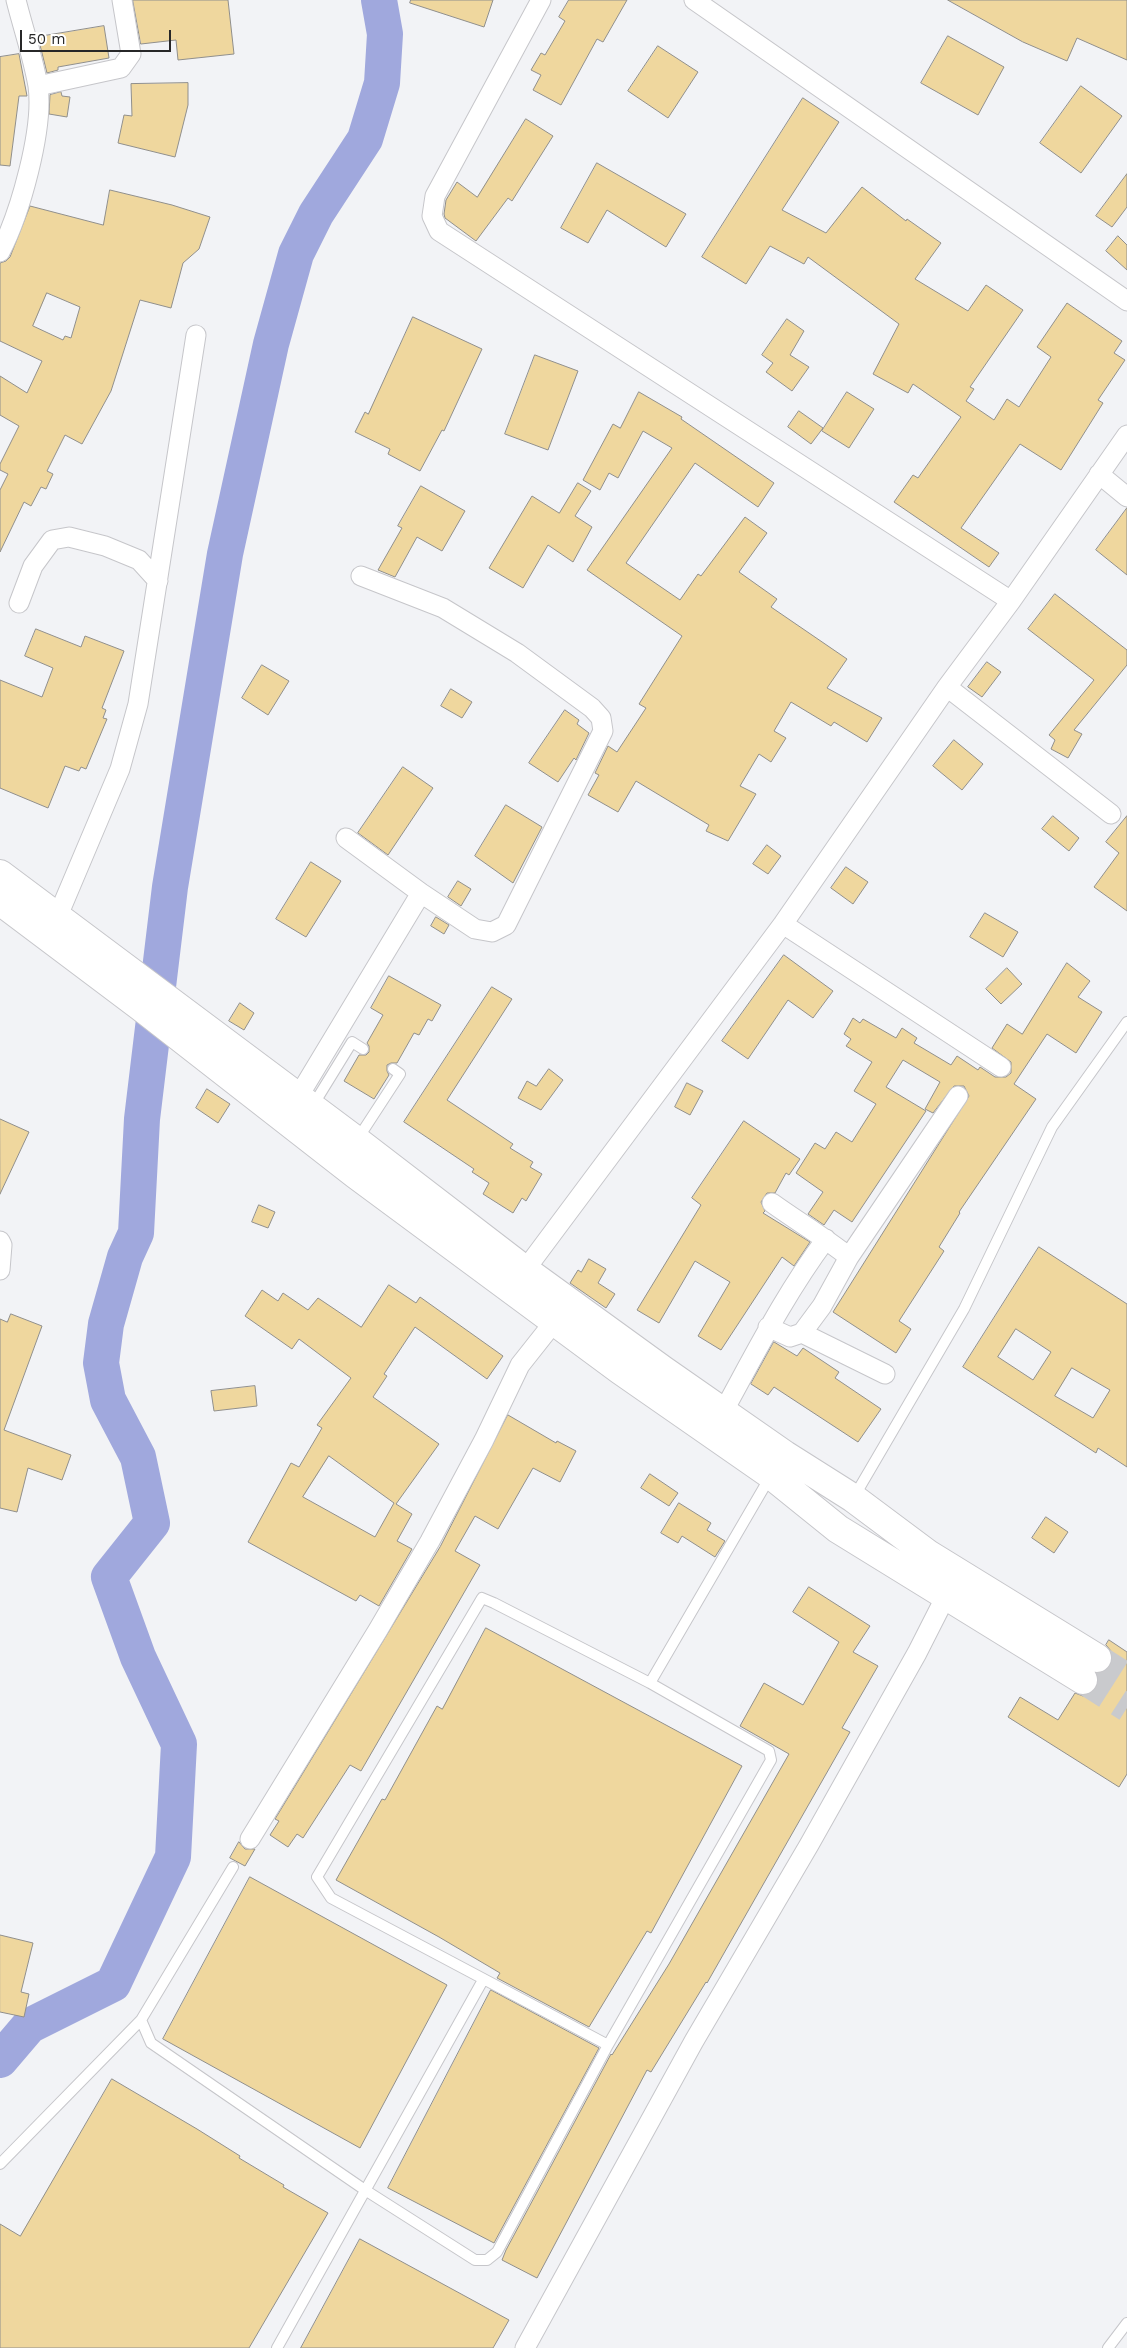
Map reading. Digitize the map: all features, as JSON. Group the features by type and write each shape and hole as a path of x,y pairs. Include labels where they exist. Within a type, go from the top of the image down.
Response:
{"main road":[{"path":"0,874 57,918 146,997 176,1020 363,1179 554,1322 698,1425 778,1465 853,1498 928,1554 953,1584"},
{"path":"0,902 146,997"},
{"path":"176,1020 305,1102 525,1270 723,1412 778,1465 838,1529 953,1584 1090,1669"}],"street":[{"path":"0,252 24,186 37,129 38,86 16,0"},
{"path":"38,86 121,68 131,54 122,0"},
{"path":"541,0 435,196 432,216 439,231 1010,601"},
{"path":"694,0 1127,301"},
{"path":"57,918 120,769 138,704 196,335"},
{"path":"525,1270 783,924 947,687 1127,435"},
{"path":"1099,474 1127,497"},
{"path":"19,603 33,566 52,540 69,537 105,546 139,560 158,581"},
{"path":"346,838 421,893 475,929 492,932 506,925 603,731 601,718 592,708 555,679 517,653 443,608 361,576"},
{"path":"947,687 1111,814"},
{"path":"305,1102 421,893"},
{"path":"783,924 1001,1067"},
{"path":"768,1327 790,1337 802,1332 822,1306 849,1257 958,1096"},
{"path":"772,1202 849,1257"},
{"path":"723,1412 768,1327 806,1266 826,1239"},
{"path":"0,1241 2,1245 0,1270"},
{"path":"250,1839 378,1630 430,1541 484,1440 520,1365 554,1322"},
{"path":"802,1332 885,1374"},
{"path":"525,2348 680,2066 809,1845 953,1584"}],"lane":[{"path":"853,1498 964,1309 1052,1127 1127,1022"},
{"path":"305,1102 352,1042 363,1049"},
{"path":"357,1141 400,1074 393,1069"},
{"path":"650,1683 778,1465"},
{"path":"141,2020 151,2044 365,2190 475,2260 487,2260 496,2252 608,2045 772,1760 769,1751 650,1683 482,1598 317,1877 331,1898 608,2045"},
{"path":"0,2164 141,2020 233,1867"},
{"path":"278,2348 483,1980"},
{"path":"1108,2348 1127,2323"}],"building":[{"path":"133,0 228,0 234,54 178,60 176,40 141,44"},
{"path":"411,0 493,0 484,27 410,3"},
{"path":"569,0 627,0 603,42 597,39 561,105 533,90 541,75 531,70 541,53 545,55 565,21 559,17"},
{"path":"948,0 1127,0 1127,60 1077,38 1067,61 1023,42"},
{"path":"104,26 109,58 58,67 58,70 47,73 38,37"},
{"path":"948,36 1004,67 978,115 921,83"},
{"path":"658,46 698,72 668,118 628,91"},
{"path":"19,54 27,96 19,96 10,166 0,165 0,57"},
{"path":"188,83 188,105 175,157 118,143 124,115 132,116 131,84"},
{"path":"1081,86 1122,116 1081,173 1040,143"},
{"path":"61,92 62,96 70,97 67,117 49,114 50,95"},
{"path":"803,98 839,122 782,210 826,233 862,187 906,221 907,219 941,243 915,279 968,311 986,285 1023,310 970,387 974,389 966,401 994,420 1007,399 1019,407 1051,357 1037,347 1067,303 1122,341 1114,353 1125,360 1098,400 1103,403 1061,470 1020,444 961,528 999,553 989,567 894,502 913,475 918,478 961,417 913,384 908,393 873,374 899,324 808,257 804,264 770,246 746,284 702,257"},
{"path":"526,119 553,136 512,201 508,198 476,241 445,218 446,200 457,182 477,197"},
{"path":"597,163 686,214 666,247 607,210 588,243 561,228"},
{"path":"1127,174 1127,207 1112,227 1096,216"},
{"path":"110,190 172,205 210,217 199,249 183,263 171,308 140,300 111,391 82,444 65,435 47,471 53,474 46,489 41,487 31,506 24,502 0,552 0,490 8,474 0,470 0,464 19,426 0,415 0,376 27,393 42,361 0,341 0,263 10,257 30,206 103,225","holes":["47,293 80,307 71,338 65,336 63,340 33,326"]},
{"path":"1118,236 1127,245 1127,270 1106,251"},
{"path":"413,317 482,349 444,431 442,430 420,471 388,454 390,449 355,432 365,412 368,414"},
{"path":"787,319 804,331 790,355 809,367 792,391 766,372 773,363 762,355"},
{"path":"535,355 578,371 548,450 505,434"},
{"path":"639,392 682,417 681,419 774,483 758,507 695,463 626,563 680,600 698,574 701,576 745,517 767,533 739,572 777,599 771,607 847,659 827,688 882,718 867,742 834,722 831,726 791,702 774,731 786,738 771,762 759,754 740,786 756,794 728,841 706,831 709,825 636,781 618,812 588,795 599,775 595,773 608,746 617,752 646,708 639,704 682,636 587,570 672,448 643,431 618,478 609,473 600,490 583,480 613,424 620,428"},
{"path":"847,392 874,409 849,448 822,431"},
{"path":"799,411 823,428 811,444 788,427"},
{"path":"578,483 591,491 575,516 592,527 573,562 548,545 523,588 489,568 532,496 559,513"},
{"path":"421,486 465,511 442,551 417,537 395,577 378,570 402,528 398,526"},
{"path":"1127,508 1127,575 1096,550"},
{"path":"1055,594 1127,650 1127,665 1074,730 1082,734 1068,758 1051,749 1055,740 1049,735 1094,680 1028,629"},
{"path":"36,629 81,647 85,636 124,651 102,708 106,710 103,718 107,719 86,769 81,767 79,771 65,766 48,808 0,788 0,680 42,697 53,668 25,656"},
{"path":"987,662 1001,672 982,697 968,687"},
{"path":"262,665 289,681 268,715 242,698"},
{"path":"451,689 472,702 462,718 441,706"},
{"path":"565,710 579,720 577,724 589,733 576,760 574,758 558,782 529,763"},
{"path":"954,740 983,764 962,790 933,766"},
{"path":"403,767 433,788 388,855 358,833"},
{"path":"506,805 542,827 513,883 475,856"},
{"path":"1053,816 1079,838 1069,851 1042,829"},
{"path":"1127,816 1127,911 1094,887 1119,853 1106,842"},
{"path":"767,845 781,856 768,874 753,864"},
{"path":"311,862 341,881 306,937 276,919"},
{"path":"846,867 868,882 853,904 831,888"},
{"path":"458,881 471,889 461,906 448,897"},
{"path":"985,913 1018,932 1003,957 970,937"},
{"path":"436,917 449,925 444,934 431,926"},
{"path":"784,955 833,991 813,1018 788,1000 748,1059 722,1041"},
{"path":"1067,963 1090,981 1078,997 1102,1012 1076,1053 1047,1034 1014,1084 1036,1099 959,1212 939,1247 944,1251 899,1321 911,1329 896,1353 833,1312 969,1096 964,1086 954,1086 933,1113 925,1109 940,1082 903,1060 886,1087 926,1111 852,1222 834,1210 824,1225 808,1214 823,1192 796,1173 815,1143 825,1149 836,1132 852,1142 876,1104 854,1091 872,1062 846,1046 851,1039 844,1034 853,1018 860,1023 863,1019 896,1038 902,1028 917,1038 914,1043 951,1065 957,1056 978,1070 980,1067 995,1077 1006,1077 1011,1073 1011,1062 992,1048 1007,1024 1022,1034"},
{"path":"1007,968 1022,984 1001,1004 986,989"},
{"path":"389,976 441,1005 432,1021 428,1019 419,1035 414,1033 397,1063 387,1065 389,1075 374,1099 344,1081 359,1055 366,1055 369,1052 367,1043 383,1015 371,1008"},
{"path":"492,987 512,999 447,1100 513,1144 510,1148 533,1162 530,1167 542,1174 526,1201 522,1198 513,1213 483,1194 489,1183 472,1172 474,1169 404,1122"},
{"path":"240,1003 254,1013 244,1030 229,1021"},
{"path":"549,1069 563,1080 541,1110 518,1098 527,1081 536,1086"},
{"path":"687,1083 703,1091 690,1115 675,1107"},
{"path":"207,1089 230,1104 218,1123 196,1108"},
{"path":"0,1119 29,1132 0,1194"},
{"path":"744,1121 800,1159 789,1175 786,1173 775,1193 767,1193 761,1202 765,1211 763,1213 810,1242 794,1266 782,1257 721,1350 698,1336 730,1282 695,1261 659,1323 637,1310 701,1205 692,1198"},
{"path":"259,1205 275,1212 268,1228 252,1222"},
{"path":"1039,1247 1127,1304 1127,1467 1098,1448 1096,1453 963,1367","holes":["1016,1329 1051,1352 1033,1380 998,1357","1072,1368 1110,1390 1093,1418 1055,1396"]},
{"path":"589,1259 606,1269 598,1283 615,1294 606,1308 570,1283 578,1270 581,1272"},
{"path":"389,1285 416,1303 420,1297 503,1356 487,1379 415,1327 384,1374 387,1376 373,1397 439,1444 396,1504 412,1514 397,1541 412,1549 379,1606 360,1595 356,1601 248,1542 291,1463 299,1467 322,1428 317,1425 351,1378 299,1339 292,1349 245,1316 262,1290 278,1301 283,1293 308,1310 318,1298 361,1327","holes":["329,1456 394,1503 375,1537 303,1497"]},
{"path":"11,1314 42,1326 4,1430 71,1455 62,1480 28,1468 17,1512 0,1508 0,1319 7,1322"},
{"path":"774,1342 797,1356 803,1348 839,1372 835,1378 881,1409 858,1442 774,1387 768,1395 751,1384"},
{"path":"255,1386 257,1406 214,1411 211,1391"},
{"path":"508,1415 556,1443 557,1441 576,1451 560,1482 533,1468 498,1529 475,1516 455,1551 480,1565 361,1771 350,1765 303,1838 297,1834 288,1847 270,1835 279,1821 275,1819 440,1547"},
{"path":"650,1474 678,1493 669,1506 641,1488"},
{"path":"679,1503 711,1523 707,1530 725,1541 715,1557 682,1536 678,1543 661,1533"},
{"path":"1046,1517 1068,1532 1054,1553 1032,1538"},
{"path":"809,1587 870,1626 853,1652 878,1666 842,1728 850,1732 707,1983 651,2072 647,2070 537,2278 502,2260 506,2250 611,2054 669,1964 789,1754 740,1726 764,1683 803,1705 839,1642 793,1612"},
{"path":"486,1628 742,1766 651,1933 647,1931 589,2027 497,1978 500,1973 336,1880 382,1799 385,1800 437,1706 442,1709"},
{"path":"1109,1640 1127,1652 1127,1774 1119,1787 1008,1717 1020,1697 1058,1720 1075,1693 1083,1696 1090,1694 1096,1689 1099,1681 1097,1674 1104,1672 1110,1667 1113,1659 1111,1651 1106,1645"},
{"path":"239,1842 245,1849 255,1849 245,1866 230,1858"},
{"path":"250,1877 447,1985 360,2148 163,2039"},
{"path":"0,1935 33,1943 21,1992 29,1994 24,2017 0,2012"},
{"path":"491,1990 599,2048 494,2243 388,2188"},
{"path":"112,2079 197,2129 240,2156 239,2158 284,2185 283,2187 328,2213 249,2348 0,2348 0,2224 20,2236"},
{"path":"360,2239 509,2320 493,2348 301,2348"}],"waterway":[{"path":"0,2060 29,2026 113,1984 173,1857 179,1744 138,1657 109,1577 152,1523 138,1457 108,1400 101,1363 106,1324 125,1257 136,1233 142,1119 170,887 225,554 271,344 296,254 316,214 365,139 382,83 385,34 379,0"}],"tunnel":[{"path":"1097,1658 1127,1677"},
{"path":"1083,1680 1127,1708"}]}
